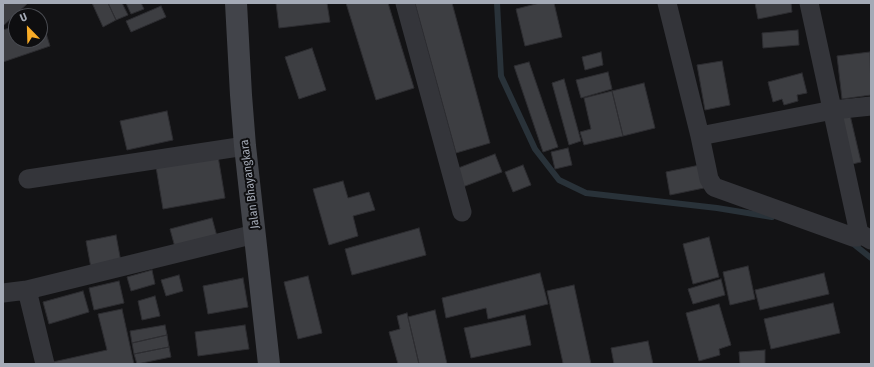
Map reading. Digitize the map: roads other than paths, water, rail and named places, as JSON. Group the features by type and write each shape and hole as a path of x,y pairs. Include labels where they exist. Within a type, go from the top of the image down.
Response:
{"street":[{"name":"Jalan Bhayangkara","path":"236,3 245,146 269,364"},
{"path":"405,3 462,212"},
{"path":"667,3 700,136 709,179 714,187 853,237 865,237 833,110 810,3"},
{"path":"700,136 833,110 871,106"},
{"path":"28,179 245,146"},
{"path":"3,293 27,290 255,234"},
{"path":"27,290 45,364"}],"waterway":[{"path":"497,3 501,76 535,149 559,180 586,193 717,208 772,217"},
{"path":"851,242 871,258"}]}
